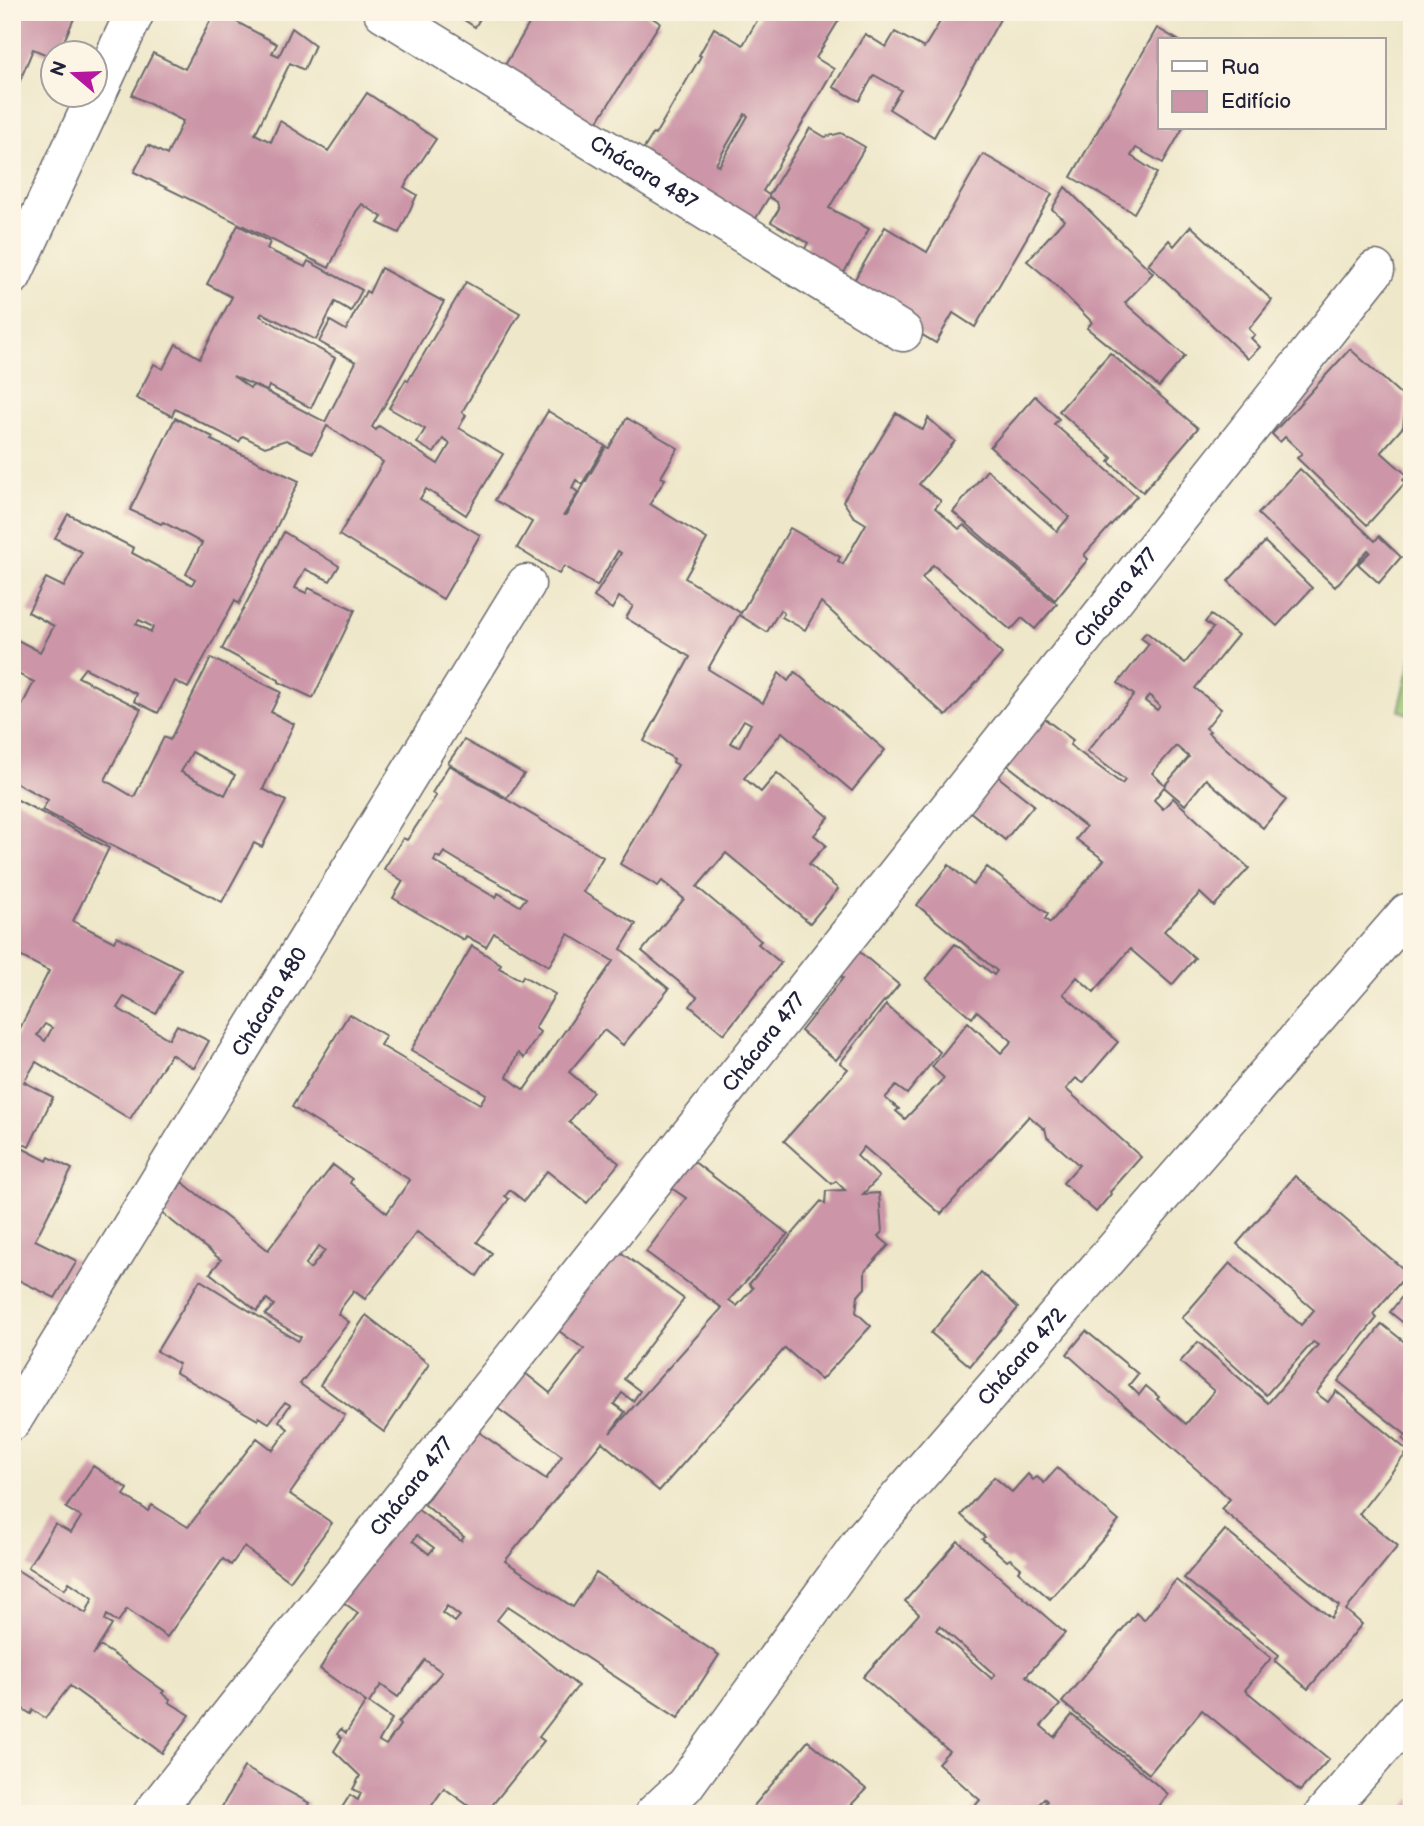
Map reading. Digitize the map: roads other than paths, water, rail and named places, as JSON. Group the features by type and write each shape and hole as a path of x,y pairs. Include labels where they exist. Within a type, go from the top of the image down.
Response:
{"street":[{"path":"12,276 135,12"},
{"name":"Chácara 487","path":"383,12 903,332"},
{"name":"Chácara 477","path":"152,1814 1376,270"},
{"name":"Chácara 480","path":"12,1421 526,584"},
{"name":"Chácara 472","path":"654,1814 685,1785 864,1538 1407,914"},
{"path":"1324,1814 1412,1713"}]}
